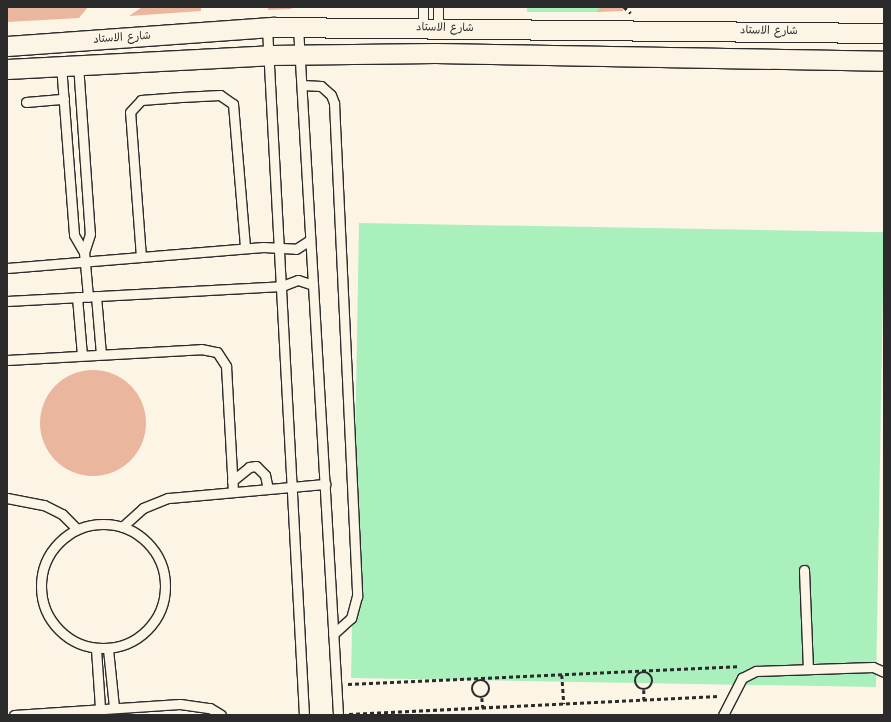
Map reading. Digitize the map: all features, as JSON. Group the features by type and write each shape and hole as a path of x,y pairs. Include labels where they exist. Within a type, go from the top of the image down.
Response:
{"street":[{"name":"شارع الاستاد","path":"7,46 298,27 430,27 884,33"},
{"path":"7,69 270,55 435,53 884,61"}],"lane":[{"path":"423,7 430,27"},
{"path":"430,27 438,7"},
{"path":"298,27 338,715"},
{"path":"266,28 270,55 291,487 304,715"},
{"path":"69,65 64,99 74,235 84,257 101,354"},
{"path":"69,65 90,234 84,257"},
{"path":"302,85 321,86 331,95 334,103 358,596 350,618 333,634"},
{"path":"141,257 130,112 141,100 220,95 233,104 245,248"},
{"path":"26,102 64,99"},
{"path":"7,268 84,257 141,257 280,245 296,249 310,240"},
{"path":"7,301 282,286 298,280 313,285"},
{"path":"77,297 82,355"},
{"path":"7,360 209,349 223,358 226,366 233,492"},
{"path":"232,481 249,467 256,466 265,475 268,489"},
{"path":"122,526 143,508 168,498 325,484"},
{"path":"7,498 44,505 62,514 77,529"},
{"path":"99,524 122,526 147,541 156,552 166,579 166,594 159,614 147,632 122,646 108,649 96,649 69,639 57,629 42,596 46,560 54,547 77,529 99,524"},
{"path":"804,570 808,669"},
{"path":"96,649 100,708"},
{"path":"108,649 114,707"},
{"path":"723,715 742,678 756,671 873,667 884,672"},
{"path":"14,715 114,707 196,704 221,715"}],"path":[{"path":"336,685 728,666 756,671"},
{"path":"644,671 653,681 644,690 644,700"},
{"path":"644,671 635,681 644,690"},
{"path":"562,674 564,704"},
{"path":"480,679 472,691 482,698"},
{"path":"480,679 490,688 482,698 483,708"},
{"path":"338,715 734,695"}],"green space":[{"path":"527,7 601,7 601,12 527,12"},
{"path":"359,223 884,232 876,687 351,678"}],"building":[{"path":"7,7 88,7 79,18 7,22"},
{"path":"142,7 201,7 201,11 129,16"},
{"path":"268,7 289,7 292,9 268,10"},
{"path":"601,7 623,7 623,11 596,12"},
{"path":"93,370 113,374 131,385 142,403 146,423 142,443 131,461 113,472 93,476 73,472 55,461 44,443 40,423 44,403 55,385 73,374"}]}
